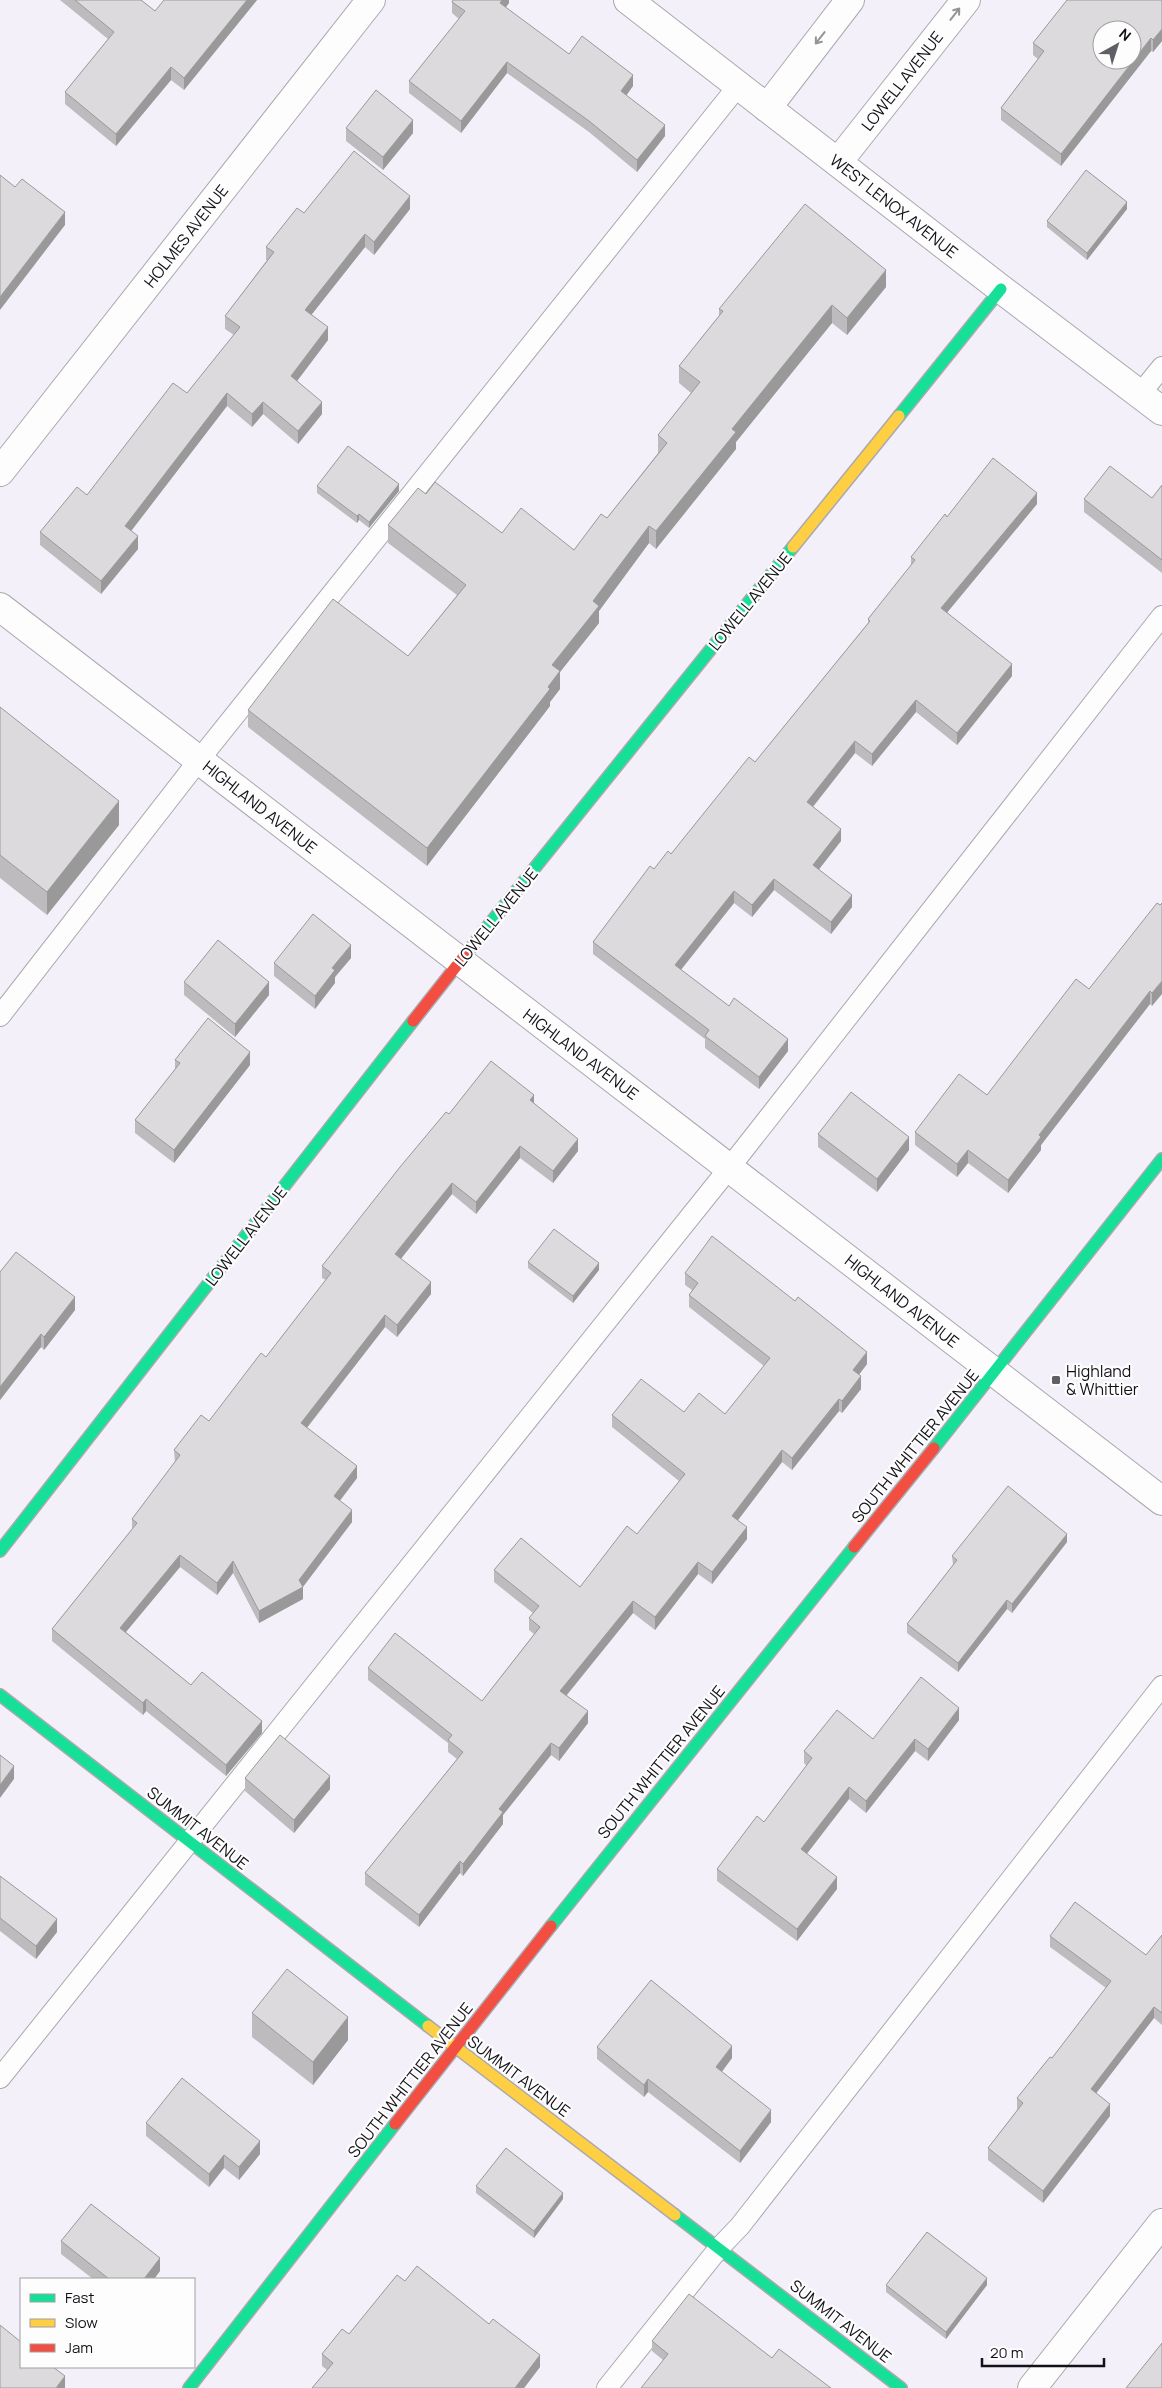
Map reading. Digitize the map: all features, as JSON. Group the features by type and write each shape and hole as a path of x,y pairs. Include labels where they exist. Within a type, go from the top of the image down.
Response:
{"street":[{"name":"HOLMES AVENUE","path":"0,472 372,0"},
{"name":"WEST LENOX AVENUE","path":"628,0 1001,290 1162,411"},
{"path":"767,108 850,0"},
{"name":"LOWELL AVENUE","path":"838,162 966,0"},
{"name":"LOWELL AVENUE","path":"0,1551 459,962 1001,290"},
{"name":"HIGHLAND AVENUE","path":"0,607 1162,1501"},
{"name":"SOUTH WHITTIER AVENUE","path":"189,2388 496,1995 994,1373 1162,1159"},
{"name":"SUMMIT AVENUE","path":"0,1695 456,2048 901,2388"},
{"path":"1032,2388 1162,2223"}],"lane":[{"path":"0,1016 199,760 738,86"},
{"path":"1140,394 1162,366"},
{"path":"0,2078 730,1167 1162,616"},
{"path":"607,2388 719,2248 746,2218 1162,1686"}],"building":[{"path":"75,0 141,0 155,11 164,0 247,0 184,78 171,67 116,134 65,92 114,32"},
{"path":"453,0 502,0 500,3 569,54 582,36 633,75 621,91 665,125 637,160 589,121 507,62 461,121 409,81 465,11 452,2"},
{"path":"1067,0 1162,0 1162,29 1153,40 1151,38 1142,50 1142,20 1092,20 1092,70 1126,70 1061,154 1001,108 1044,51 1033,43"},
{"path":"376,90 413,120 383,157 346,128"},
{"path":"354,151 410,196 374,242 365,234 305,310 328,327 291,376 322,402 298,431 263,402 252,414 227,393 125,526 138,536 101,581 40,532 77,487 87,495 173,383 187,393 240,327 225,316 274,252 266,247 297,208 304,213"},
{"path":"1086,170 1127,202 1087,253 1047,221"},
{"path":"0,175 15,187 22,179 65,212 0,297"},
{"path":"805,204 886,270 847,318 832,305 732,429 736,432 656,531 649,526 593,601 599,606 552,665 560,671 548,687 550,689 427,848 248,710 333,599 408,656 466,585 388,525 418,488 426,494 435,482 502,533 521,508 574,550 601,514 607,518 667,443 658,435 700,382 679,366 723,311 719,309"},
{"path":"348,446 399,484 369,522 359,514 357,516 317,486"},
{"path":"993,458 1037,493 941,608 1012,664 957,733 916,700 872,754 855,741 807,802 841,829 813,865 852,895 831,922 774,879 752,905 734,891 675,965 729,1006 734,998 788,1039 759,1077 705,1036 709,1030 593,942 650,866 654,869 668,851 671,854 749,757 755,762 870,621 868,619 915,560 911,557 945,514 947,517"},
{"path":"1110,466 1152,498 1162,485 1162,560 1084,499"},
{"path":"0,707 119,801 47,892 0,855"},
{"path":"1157,903 1160,905 1162,903 1162,981 1152,993 1150,991 1039,1135 1041,1137 1008,1180 968,1150 957,1164 915,1132 959,1074 987,1095 1076,979 1089,989"},
{"path":"313,914 351,945 332,968 335,970 315,996 274,963"},
{"path":"218,940 269,982 235,1024 184,982"},
{"path":"208,1018 250,1052 174,1150 135,1120 180,1063 175,1060"},
{"path":"491,1061 534,1095 530,1100 578,1139 553,1171 520,1146 476,1202 452,1183 395,1254 431,1282 397,1325 385,1315 301,1423 357,1466 334,1496 352,1510 299,1580 303,1587 259,1611 233,1561 217,1583 180,1555 120,1628 191,1685 202,1672 262,1721 226,1765 146,1699 143,1703 52,1629 137,1523 132,1519 180,1455 174,1450 201,1415 209,1421 261,1353 266,1357 331,1273 322,1266 400,1167 446,1112 449,1114"},
{"path":"851,1092 909,1137 877,1179 818,1134"},
{"path":"554,1229 599,1263 573,1296 528,1262"},
{"path":"712,1236 795,1301 798,1297 867,1352 853,1370 861,1376 842,1401 839,1399 792,1458 782,1450 732,1516 747,1527 712,1572 698,1562 655,1617 633,1601 560,1691 588,1711 559,1748 551,1743 499,1809 503,1812 463,1864 460,1861 419,1915 365,1873 463,1752 448,1740 452,1735 368,1668 395,1633 482,1701 540,1627 529,1618 539,1606 494,1570 521,1538 580,1587 627,1526 637,1534 685,1474 612,1415 641,1379 684,1412 699,1393 725,1414 770,1358 689,1295 698,1283 685,1273"},
{"path":"16,1252 75,1297 44,1337 41,1334 0,1387 0,1272"},
{"path":"1008,1486 1067,1534 1012,1604 1007,1600 958,1663 907,1624 957,1560 952,1556"},
{"path":"921,1677 959,1708 928,1749 915,1739 866,1801 849,1787 801,1849 837,1877 797,1929 717,1869 757,1816 764,1822 812,1758 804,1751 837,1710 873,1739"},
{"path":"280,1735 330,1776 294,1820 245,1778"},
{"path":"0,1755 14,1766 0,1785"},
{"path":"0,1876 57,1919 36,1946 0,1918"},
{"path":"1075,1902 1146,1955 1162,1935 1162,2013 1154,2007 1091,2089 1110,2104 1043,2191 988,2148 1023,2103 1017,2098 1050,2057 1052,2058 1111,1981 1050,1936"},
{"path":"287,1969 348,2017 313,2062 252,2013"},
{"path":"651,1980 732,2046 716,2067 771,2110 740,2151 648,2079 644,2085 597,2047"},
{"path":"182,2078 260,2141 239,2167 224,2155 209,2174 146,2123"},
{"path":"506,2148 563,2193 534,2231 476,2186"},
{"path":"91,2204 160,2258 145,2278 108,2278 61,2241"},
{"path":"927,2232 987,2278 946,2332 886,2285"},
{"path":"417,2266 489,2324 493,2319 540,2355 515,2388 312,2388 333,2363 322,2354 342,2329 349,2334 397,2275 405,2281"},
{"path":"689,2294 772,2358 779,2349 831,2388 641,2388 668,2354 652,2341"},
{"path":"0,2325 20,2341 20,2368 54,2368 65,2376 56,2388 0,2388"},
{"path":"1162,2343 1162,2388 1126,2388"}],"traffic: fast":[{"path":"899,416 1001,289"},
{"path":"484,931 793,547"},
{"path":"0,1551 413,1021"},
{"path":"934,1448 1162,1159"},
{"path":"551,1926 854,1547"},
{"path":"0,1695 428,2026"},
{"path":"189,2388 395,2124"},
{"path":"675,2215 901,2388"}],"traffic: slow":[{"path":"793,547 899,416"},
{"path":"428,2026 675,2215"}],"traffic: jam":[{"path":"413,1021 484,931"},
{"path":"854,1547 934,1448"},
{"path":"395,2124 551,1926"}],"place":[{"name":"Highland & Whittier","path":"1056,1380"}]}
